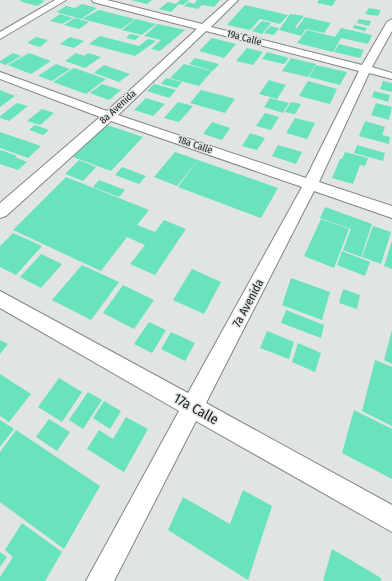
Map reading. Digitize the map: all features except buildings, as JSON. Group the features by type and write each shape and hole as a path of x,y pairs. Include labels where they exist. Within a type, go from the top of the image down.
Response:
{"street":[{"path":"0,36 62,0"},
{"name":"19a Calle","path":"96,0 392,76"},
{"name":"8a Avenida","path":"0,212 109,116 234,0"},
{"name":"7a Avenida","path":"100,581 310,185 365,70 392,22"},
{"name":"18a Calle","path":"0,75 109,116 392,212"},
{"name":"17a Calle","path":"0,299 392,519"}]}
